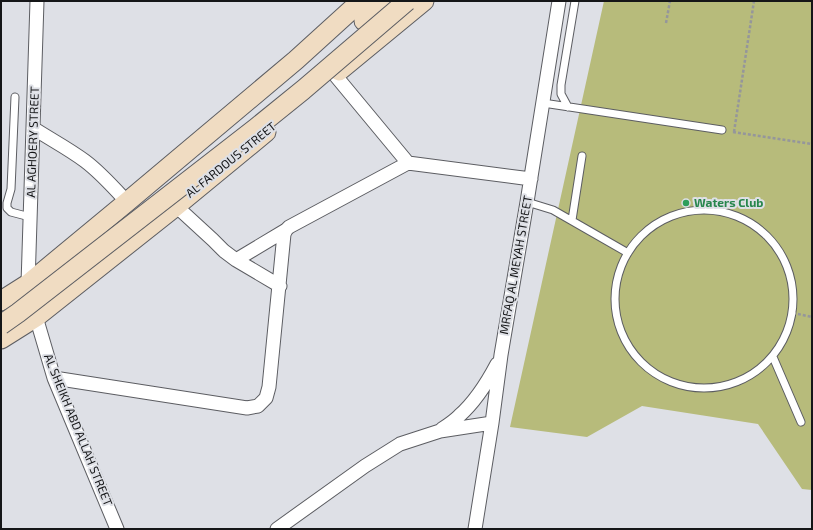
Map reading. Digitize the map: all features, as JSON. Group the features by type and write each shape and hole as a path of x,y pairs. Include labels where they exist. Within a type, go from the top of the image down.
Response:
{"main road":[{"path":"1,301 28,284 127,202 296,60 361,1"},
{"path":"1,318 15,309 252,124 299,84 385,1"},
{"path":"1,325 256,128 309,85 407,1"},
{"name":"AL FARDOUS STREET","path":"1,339 36,317 176,206 424,1"}],"street":[{"name":"AL AGHOERY STREET","path":"28,284 36,1"},
{"name":"MRFAQ AL MEYAH STREET","path":"475,529 501,355 559,1"},
{"path":"335,75 408,163"},
{"path":"33,128 86,162 127,202"},
{"path":"236,260 292,226 408,163 531,179"},
{"path":"176,206 224,251 236,260 280,286"},
{"path":"54,378 247,408 258,406 266,398 270,387 284,234 286,230"},
{"name":"AL SHEIKH ABD ALLAH STREET","path":"28,284 54,378 117,529"},
{"path":"440,430 460,415 477,398 491,377 501,355"},
{"path":"277,529 365,466 400,444 440,430 492,423"}],"lane":[{"path":"568,107 561,94 561,85 575,1"},
{"path":"14,97 11,189 7,208 11,212 30,217"},
{"path":"543,103 722,130"},
{"path":"572,220 582,156"},
{"path":"527,202 553,210 628,253"},
{"path":"695,210 715,210 735,215 753,224 769,238 781,254 790,273 793,293 792,313 789,329 782,343 773,357 758,371 741,381 721,388 700,389 680,386 661,378 644,366 631,350 621,332 616,312 616,292 620,272 628,253 641,236 657,224 675,215 695,210"},
{"path":"773,357 801,422"}],"path":[{"path":"666,23 670,1"},
{"path":"734,132 754,1"},
{"path":"722,130 812,144"},
{"path":"792,313 812,317"}],"green space":[{"name":"Waters Club","path":"604,1 812,1 812,490 802,489 758,424 642,406 587,437 510,427"}],"place":[{"name":"Waters Club","path":"686,203"}]}
